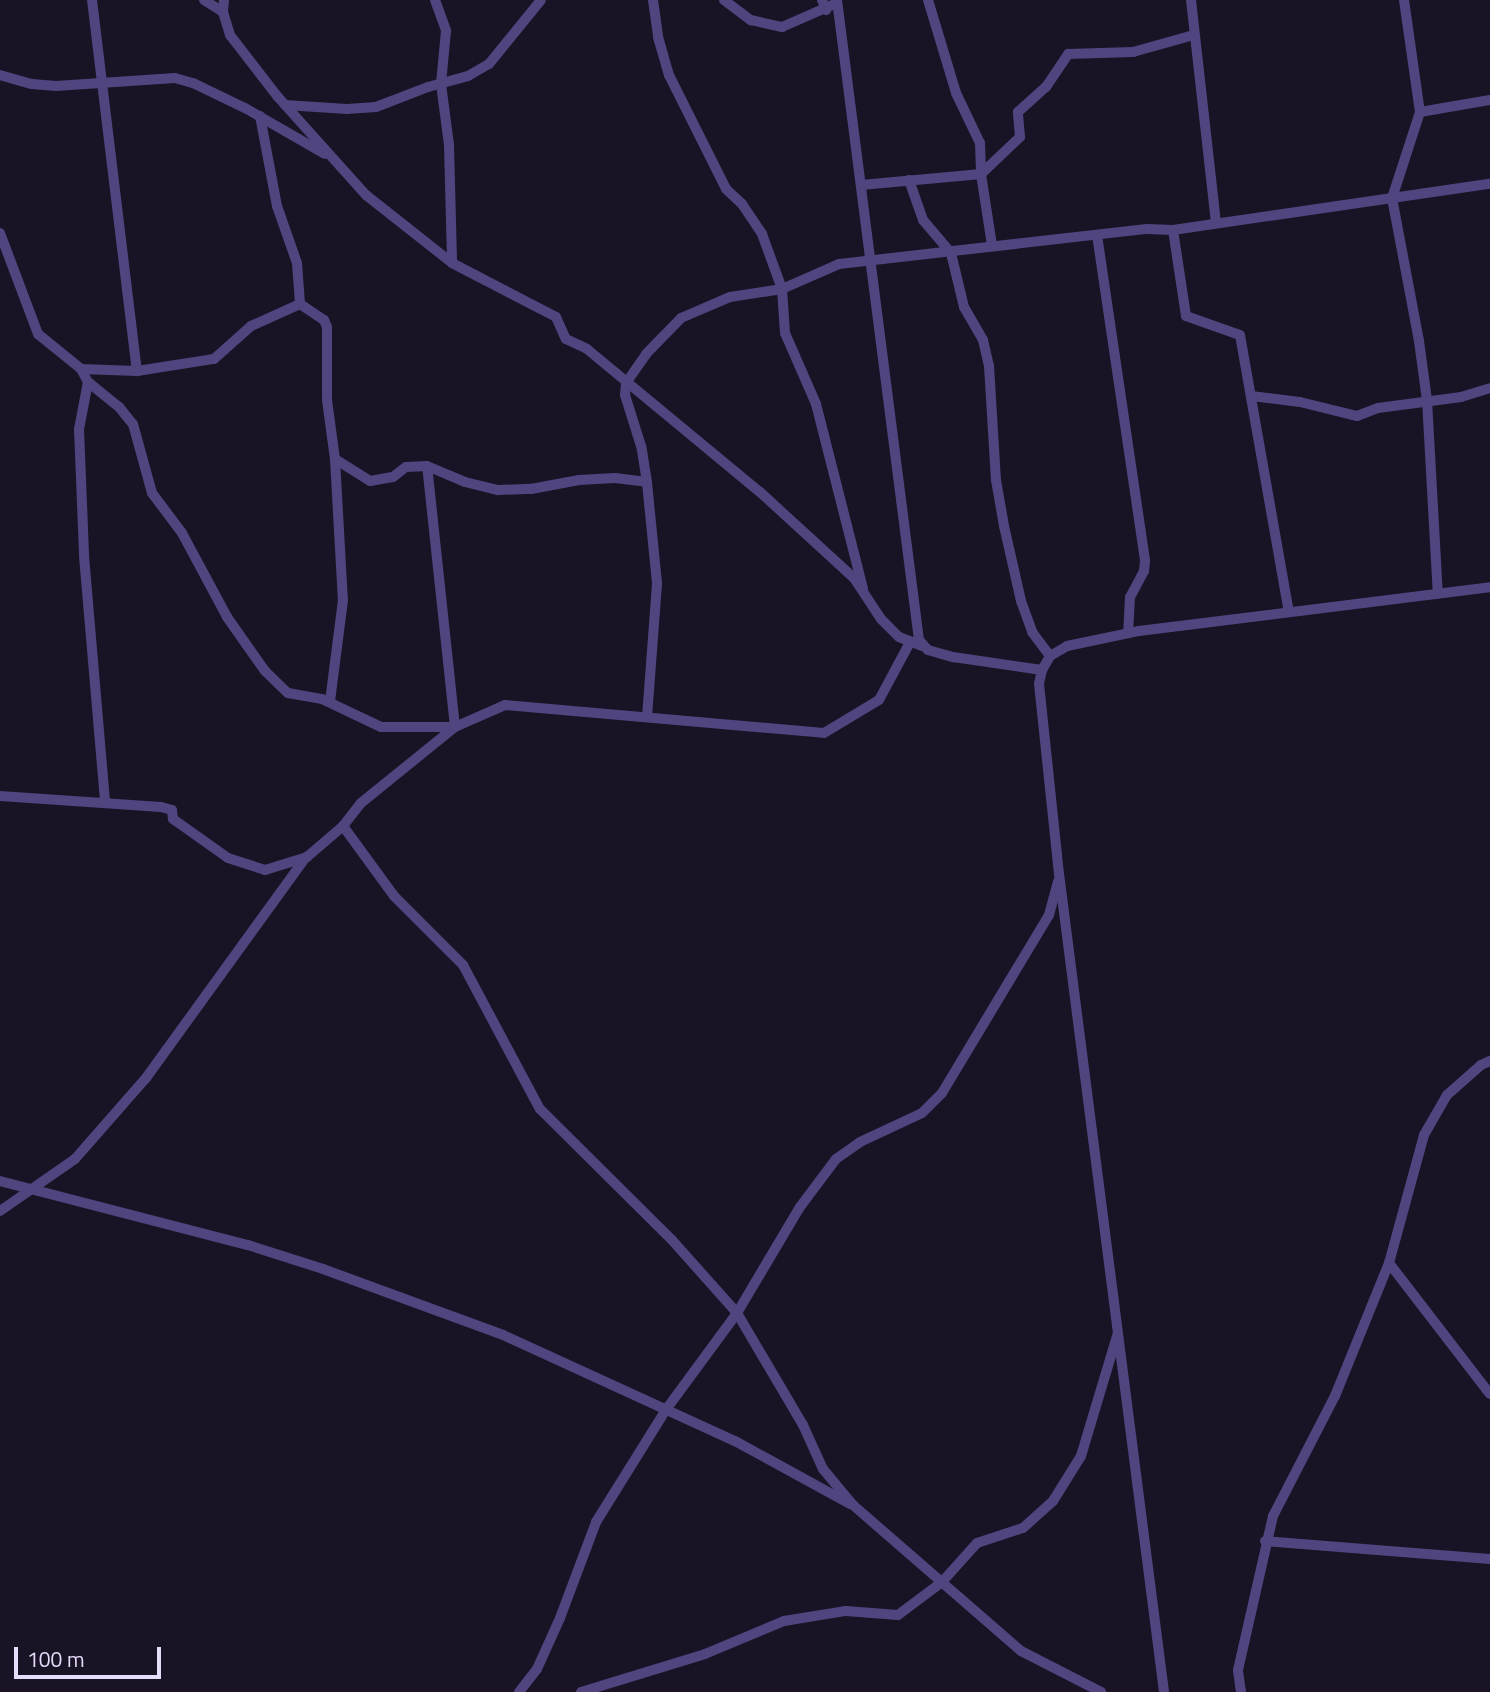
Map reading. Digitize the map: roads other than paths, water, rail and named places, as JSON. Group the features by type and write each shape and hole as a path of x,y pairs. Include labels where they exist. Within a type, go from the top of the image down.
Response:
{"street":[{"path":"92,0 136,371"},
{"path":"204,0 223,12"},
{"path":"224,0 223,12 230,35 285,105 366,195 452,263 556,317 566,339 587,349 760,492 855,578 881,619 909,643 953,657 1042,670"},
{"path":"435,0 446,31 441,84 449,145 452,263"},
{"path":"285,105 347,109 376,107 468,76 489,64 541,0"},
{"path":"653,0 658,37 669,75 726,189 742,204 762,234 782,289 785,333 816,404 865,594"},
{"path":"724,0 751,20 782,27 837,1 913,601 922,646"},
{"path":"928,0 956,93 980,143 981,174 992,246"},
{"path":"1191,0 1216,222"},
{"path":"1404,0 1420,112 1392,198 1419,341 1427,400 1438,594"},
{"path":"860,186 981,174 1020,137 1017,112 1046,87 1068,54 1133,52 1194,35"},
{"path":"0,75 32,84 56,86 175,78 193,83 260,116 334,159"},
{"path":"1420,112 1490,100"},
{"path":"260,116 277,206 297,264 300,304"},
{"path":"909,180 923,220 951,253 964,307 987,353 996,480 1021,601 1032,632 1050,656"},
{"path":"647,717 657,583 647,482 638,435 625,395 626,383 658,338 681,318 730,297 782,289 839,264 1147,229 1173,230 1490,184"},
{"path":"1173,230 1186,316 1240,335 1289,612"},
{"path":"0,233 38,334 81,369 88,382 119,407 133,424 152,493 182,533 227,618 265,671 288,693 330,702 375,726 455,726"},
{"path":"1097,235 1145,560 1144,572 1130,597 1128,633"},
{"path":"81,369 136,371 215,359 251,327 300,304"},
{"path":"300,304 324,320 327,327 327,400 335,459 343,600 330,702"},
{"path":"88,382 79,429 83,543 105,802"},
{"path":"1251,396 1300,402 1357,416 1378,408 1461,397 1490,388"},
{"path":"335,459 370,481 393,477 406,467 427,466 465,482 498,490 531,489 592,479 647,482"},
{"path":"427,466 455,726"},
{"path":"1164,1692 1120,1329 1059,874 1039,684 1042,670 1050,656 1067,646 1128,633 1490,587"},
{"path":"0,1211 75,1160 146,1078 307,857 343,826 361,803 455,726 506,705 824,733 879,700 909,643"},
{"path":"0,796 150,805 172,810 173,819 228,858 265,870 307,857"},
{"path":"343,826 394,896 463,965 540,1109 672,1240 737,1313 803,1425 823,1469 853,1506 1021,1651 1101,1692"},
{"path":"519,1692 537,1669 560,1618 596,1522 665,1411 737,1313 800,1207 836,1159 859,1142 922,1113 942,1093 1049,915 1059,874"},
{"path":"1241,1692 1238,1670 1265,1541 1273,1516 1335,1396 1389,1263 1424,1135 1447,1095 1481,1065 1490,1061"},
{"path":"0,1181 248,1245 323,1269 502,1335 735,1441 853,1506"},
{"path":"1389,1263 1490,1394"},
{"path":"581,1692 705,1654 784,1621 846,1611 898,1615 942,1582 977,1543 1023,1528 1053,1501 1081,1456 1120,1329"},
{"path":"1265,1541 1490,1559"}]}
